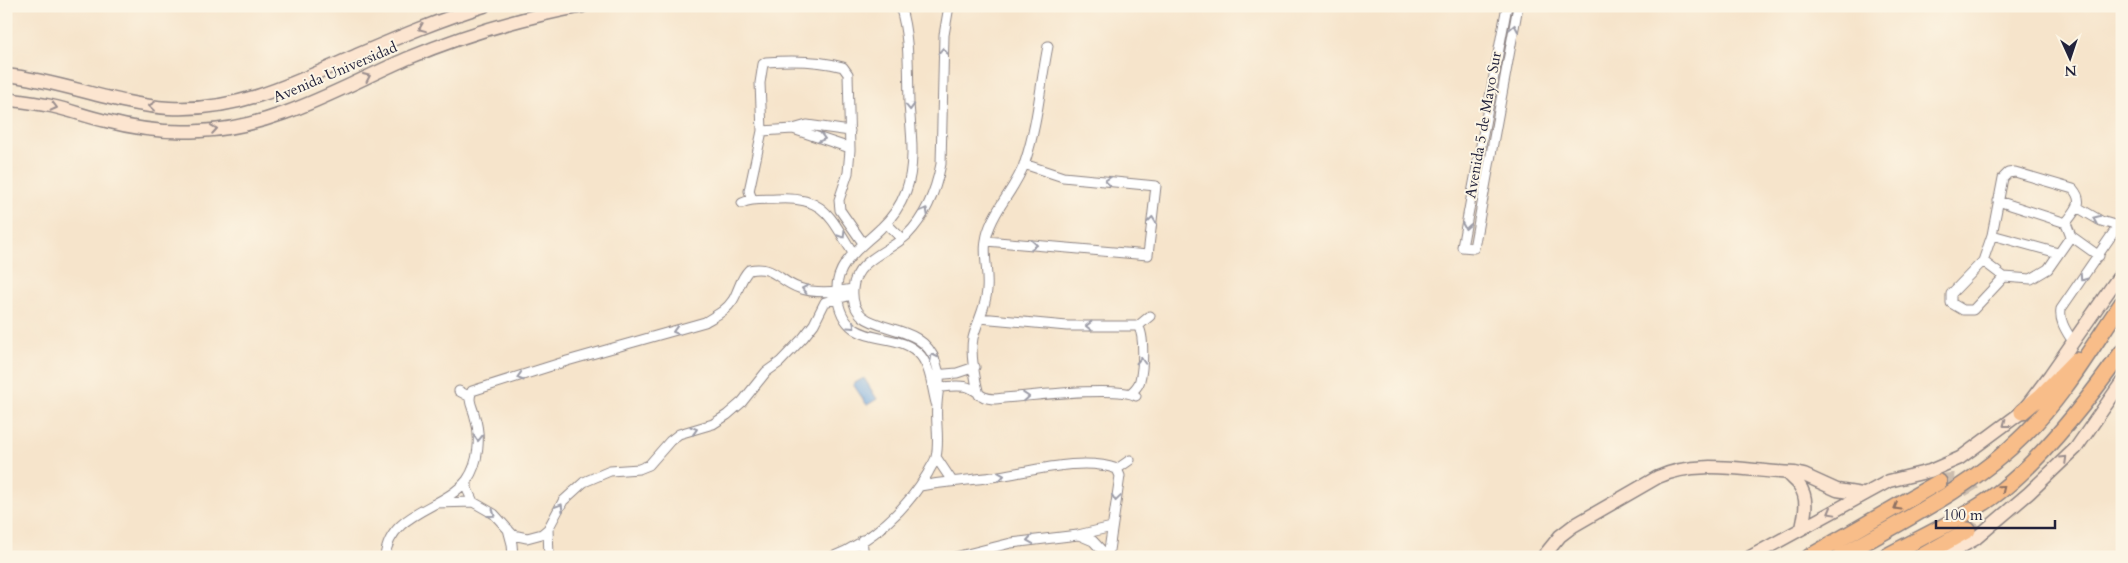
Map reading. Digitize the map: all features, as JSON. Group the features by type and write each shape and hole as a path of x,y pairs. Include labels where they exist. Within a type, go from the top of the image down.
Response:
{"highway":[{"path":"1839,557 1946,496 1999,458 2047,411 2086,359 2122,304"},
{"path":"2022,412 2041,396 2110,321"},
{"path":"1885,557 1980,506 2006,486 2065,426 2098,387 2122,352"},
{"path":"1809,557 1939,482"},
{"path":"1920,557 1968,530"}],"main road":[{"name":"Avenida Universidad","path":"6,75 58,83 113,100 144,105 170,108 206,106 239,101 280,90 397,38 452,16 484,6"},
{"name":"Avenida Universidad","path":"6,98 52,106 108,122 167,132 202,131 246,124 289,112 407,58 458,38 516,21 583,6"},
{"path":"1750,557 1862,494 1889,481 1930,471 1960,458 2022,412 2122,272"},
{"path":"1943,557 1975,539 2029,493 2076,448 2122,382"},
{"path":"1543,557 1560,536 1573,526 1669,472 1689,468 1707,467 1804,474 1837,490 1862,494"},
{"path":"1788,473 1799,484 1804,495 1805,514 1802,528"}],"street":[{"path":"900,6 907,45 911,150 907,190 892,216 853,253 840,273 837,295 844,318 854,329 862,334 912,349 921,355 934,374"},
{"path":"832,557 862,540 888,521 920,486 936,457 936,388 934,374 936,362 924,343 916,336 902,330 869,322 858,309 853,292 860,270 902,239 918,223 938,180 941,164 944,35 949,6"},
{"name":"Avenida 5 de Mayo Sur","path":"1507,6 1462,247 1474,248 1518,6"},
{"path":"979,395 972,345 987,292 984,252 986,241 994,218 1015,186 1024,164 1036,123 1048,46"},
{"path":"752,199 748,190 762,131 760,83 763,64 766,62 786,61 828,63 843,67 848,74 850,148 848,173 839,200 840,210 863,244"},
{"path":"762,131 793,130 807,126 850,131"},
{"path":"793,130 850,148"},
{"path":"986,241 1150,256 1160,184 1063,177 1024,164"},
{"path":"2004,277 1974,310 1963,310 1951,303 1951,294 1982,261 1992,235 2003,178 2008,173 2014,172 2073,189 2078,195 2077,207 2066,223"},
{"path":"742,203 752,199 800,199 815,203 831,218 853,253"},
{"path":"1998,201 2066,223"},
{"path":"2073,342 2063,324 2061,309 2120,225 2101,221 2077,207"},
{"path":"831,218 840,210"},
{"path":"886,223 902,239"},
{"path":"2066,223 2071,236 2099,256"},
{"path":"1992,235 2058,253"},
{"path":"1982,261 2004,277 2031,279 2048,269 2071,236"},
{"path":"385,557 390,539 400,526 412,515 456,490 467,480 476,461 478,444 478,430 470,397 472,391 705,322 722,313 732,301 742,276 750,270 767,269 798,288 837,295"},
{"path":"549,557 548,529 563,501 584,482 610,472 639,469 649,465 670,441 679,434 713,424 727,415 742,402 766,372 804,338 814,324 825,302 837,295 853,292"},
{"path":"980,318 1067,326 1138,326 1150,316"},
{"path":"936,388 972,388 984,398 994,399 1090,392 1134,394 1140,381 1142,335 1138,326"},
{"path":"934,374 957,373 975,367"},
{"path":"459,390 470,397"},
{"path":"936,457 952,481"},
{"path":"920,486 1054,467 1100,465 1117,468 1130,460"},
{"path":"1108,557 1120,476 1117,468"},
{"path":"467,480 467,489 473,502"},
{"path":"434,503 473,502 494,514 513,535 527,538 534,537 548,529"},
{"path":"955,557 1012,543 1078,535 1112,527"},
{"path":"508,529 513,557"},
{"path":"1078,535 1093,541 1108,557"},
{"path":"862,540 864,557"}],"water":[{"path":"864,378 877,399 867,405 853,384"}],"tunnel":[{"path":"1939,482 1958,481 1970,488 1977,503 1977,511 1968,530"}]}
